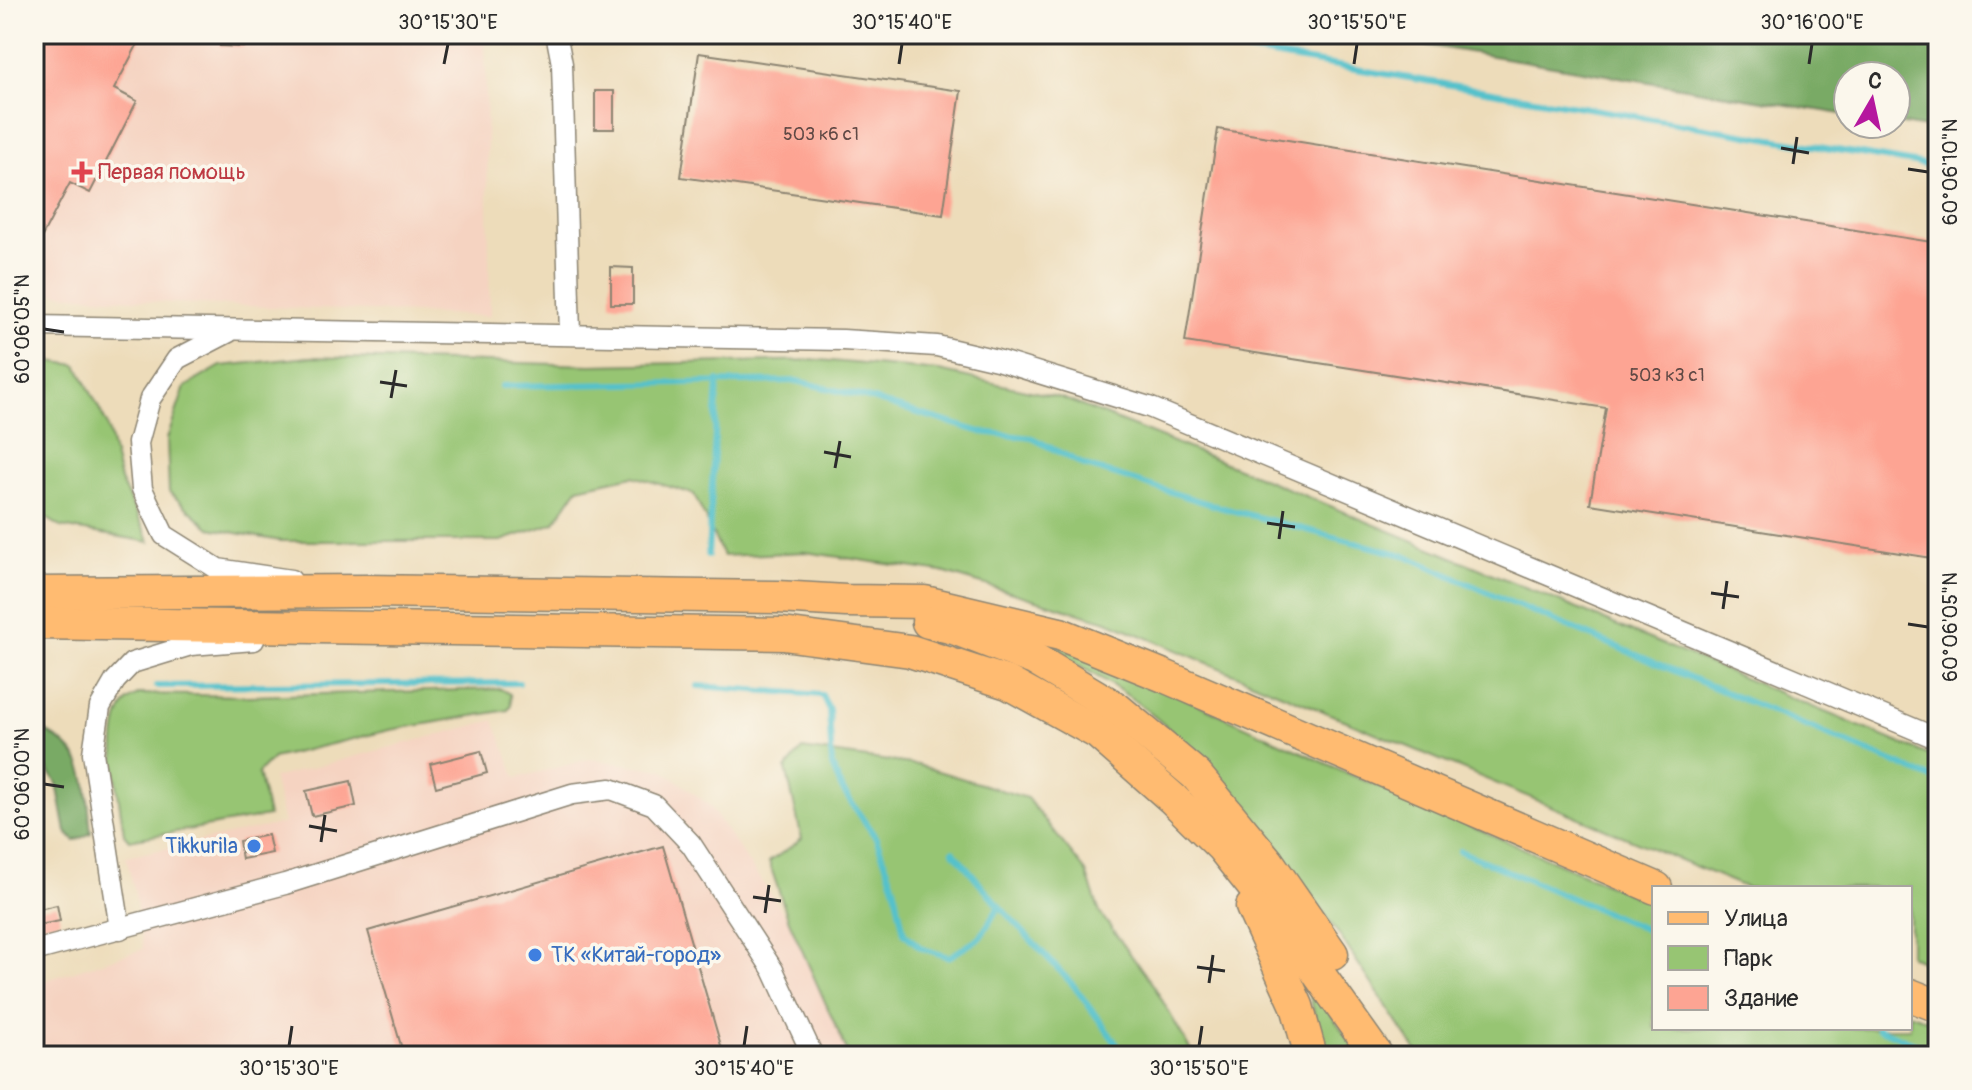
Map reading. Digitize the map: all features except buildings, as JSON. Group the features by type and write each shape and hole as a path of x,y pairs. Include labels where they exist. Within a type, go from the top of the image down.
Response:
{"main road":[{"path":"34,593 367,591 925,602 1060,634 1652,886"},
{"path":"846,601 954,628 1034,659 1116,708 1196,775 1268,862 1401,1056"},
{"path":"34,623 783,634 910,651 1008,683 1098,733 1222,847 1281,921 1377,1056"},
{"path":"1222,847 1272,947 1297,1006 1311,1056"},
{"path":"1912,996 1938,1006"}],"street":[{"path":"554,34 562,64 570,334"},
{"path":"34,326 843,340 937,346 1036,371 1149,407 1938,739"},
{"path":"231,331 177,359 150,399 138,443 142,489 164,535 218,569 367,591"},
{"path":"120,929 93,753 100,707 115,681 132,663 191,645 378,629"},
{"path":"34,951 285,884 572,794 611,789 654,805 691,844 773,970 813,1056"}],"shaded area":[{"path":"34,34 485,34 490,316 171,303 34,292"},
{"path":"494,720 516,778 590,759 663,770 709,805 789,921 849,1056 34,1056 34,984 143,949 126,857 284,823 273,778"}],"green space":[{"path":"1360,34 1938,34 1938,130 1912,126 1912,60 1832,60 1832,112"},
{"path":"309,357 591,365 820,360 939,371 1062,398 1938,759 1938,968 1912,957 1912,886 1742,886 1107,621 942,572 805,552 723,556 694,494 633,476 578,488 554,523 501,541 280,541 210,528 169,492 167,439 185,387 221,366"},
{"path":"34,359 77,365 107,424 120,480 150,542 61,527 34,510"},
{"path":"1014,631 1119,668 1356,777 1652,903 1652,1030 1912,1030 1912,1014 1938,1025 1938,1056 1420,1056 1325,914 1256,821 1178,737 1135,701"},
{"path":"501,689 510,694 508,710 390,730 273,758 258,773 268,816 129,840 124,834 115,765 116,728 120,713 128,701 139,694 248,696"},
{"path":"34,725 67,746 82,768 91,833 75,841 66,832 57,783 45,766 34,766"},
{"path":"802,749 918,765 1027,798 1086,872 1100,913 1154,986 1194,1056 849,1056 789,921 769,862 802,839 786,769"},
{"path":"1306,978 1360,1056 1324,1056"}],"waterway":[{"path":"1142,34 1176,39"},
{"path":"1201,43 1938,167"},
{"path":"708,555 718,381"},
{"path":"502,386 797,381 864,397 981,432 1032,438 1086,466 1219,507 1407,556 1938,781"},
{"path":"156,686 519,683"},
{"path":"698,686 822,695 829,710 832,766 842,789 876,838 894,886 904,933 921,948 949,957 980,938 999,906 1074,986 1116,1043 1121,1056"},
{"path":"953,851 999,906"},
{"path":"1460,851 1652,932"},
{"path":"1883,1030 1938,1053"}],"place":[{"name":"Первая помощь","path":"82,172"},
{"name":"Tikkurila","path":"254,846"},
{"name":"ТК «Китай-город»","path":"535,955"}]}
